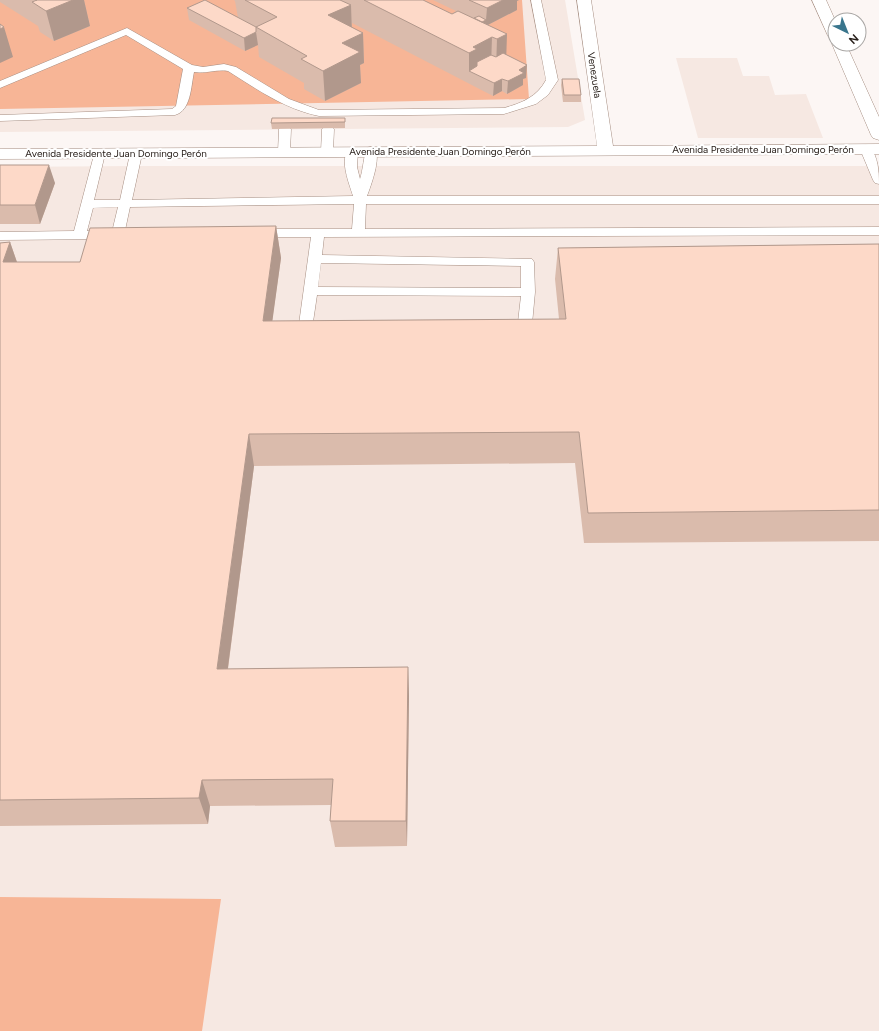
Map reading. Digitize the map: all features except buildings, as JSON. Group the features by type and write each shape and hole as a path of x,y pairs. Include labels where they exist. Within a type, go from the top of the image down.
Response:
{"main road":[{"name":"Venezuela","path":"584,0 606,150"},
{"path":"819,0 827,18"},
{"path":"842,52 879,136"},
{"name":"Avenida Presidente Juan Domingo Perón","path":"0,154 873,149"}],"lane":[{"path":"0,85 127,31 189,68 203,70 224,67 232,69 290,104 329,122 504,111 523,107 537,99 548,90 552,80 536,0"},
{"path":"0,118 166,114 175,112 181,106 189,68"},
{"path":"284,152 290,104"},
{"path":"327,152 329,122"},
{"path":"873,149 879,180"},
{"path":"358,232 360,200 370,167 371,151"},
{"path":"352,152 351,167 360,200"},
{"path":"80,235 100,154"},
{"path":"118,235 136,154"},
{"path":"88,204 360,200 879,200"},
{"path":"241,234 358,232 879,231"},
{"path":"318,233 306,324 312,328 336,328"},
{"path":"0,236 133,235"},
{"path":"315,259 526,262 528,292 525,324 515,330 500,329"},
{"path":"310,291 528,292"}],"shaded area":[{"path":"0,0 565,0 585,120 568,127 0,132"},
{"path":"0,0 522,0 529,99 0,109"},
{"path":"676,58 737,58 743,76 769,76 775,95 806,94 823,138 698,138"},
{"path":"879,166 879,1031 0,1031 0,167"},
{"path":"0,897 221,899 202,1031 0,1031"}]}
